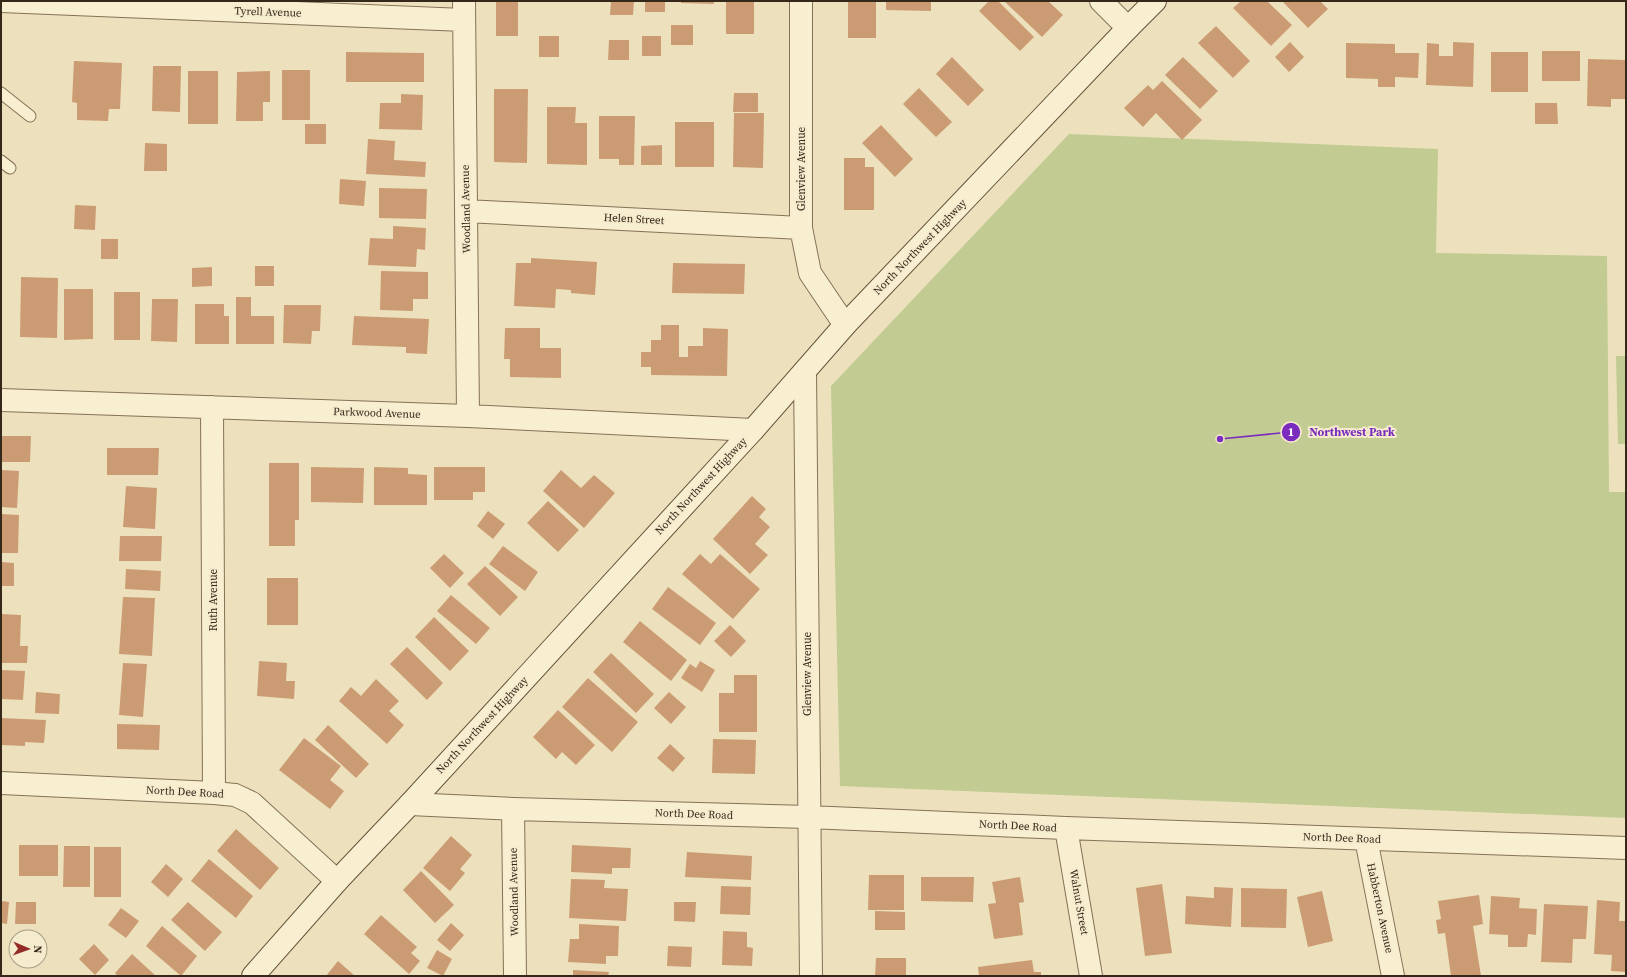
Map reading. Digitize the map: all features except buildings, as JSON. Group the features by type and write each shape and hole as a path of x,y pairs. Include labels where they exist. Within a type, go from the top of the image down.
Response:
{"street":[{"name":"Tyrell Avenue","path":"1,1 464,11"},
{"name":"Glenview Avenue","path":"801,1 801,228 810,273 845,325"},
{"path":"1101,1 1128,28"},
{"name":"North Northwest Highway","path":"253,976 337,881 410,804 753,430 845,325 1155,1"},
{"name":"Woodland Avenue","path":"464,11 468,416"},
{"name":"Helen Street","path":"466,211 801,228"},
{"name":"Glenview Avenue","path":"805,371 810,976"},
{"name":"Parkwood Avenue","path":"1,400 468,416 753,430"},
{"name":"Ruth Avenue","path":"212,407 214,793"},
{"name":"North Dee Road","path":"1,784 235,795 252,803 337,881"},
{"name":"North Dee Road","path":"410,804 513,809 808,817 1066,828 1626,848"},
{"name":"Woodland Avenue","path":"513,809 515,976"},
{"name":"Walnut Street","path":"1066,828 1092,976"},
{"name":"Habberton Avenue","path":"1366,839 1393,976"}],"lane":[{"path":"1,93 30,116"},
{"path":"1,161 10,168"}],"green space":[{"path":"1069,134 1438,149 1436,253 1607,256 1609,492 1626,492 1626,818 840,786 831,386"},
{"path":"1616,356 1626,356 1626,444 1618,444"}],"place":[{"name":"Northwest Park","path":"1220,439"}]}
